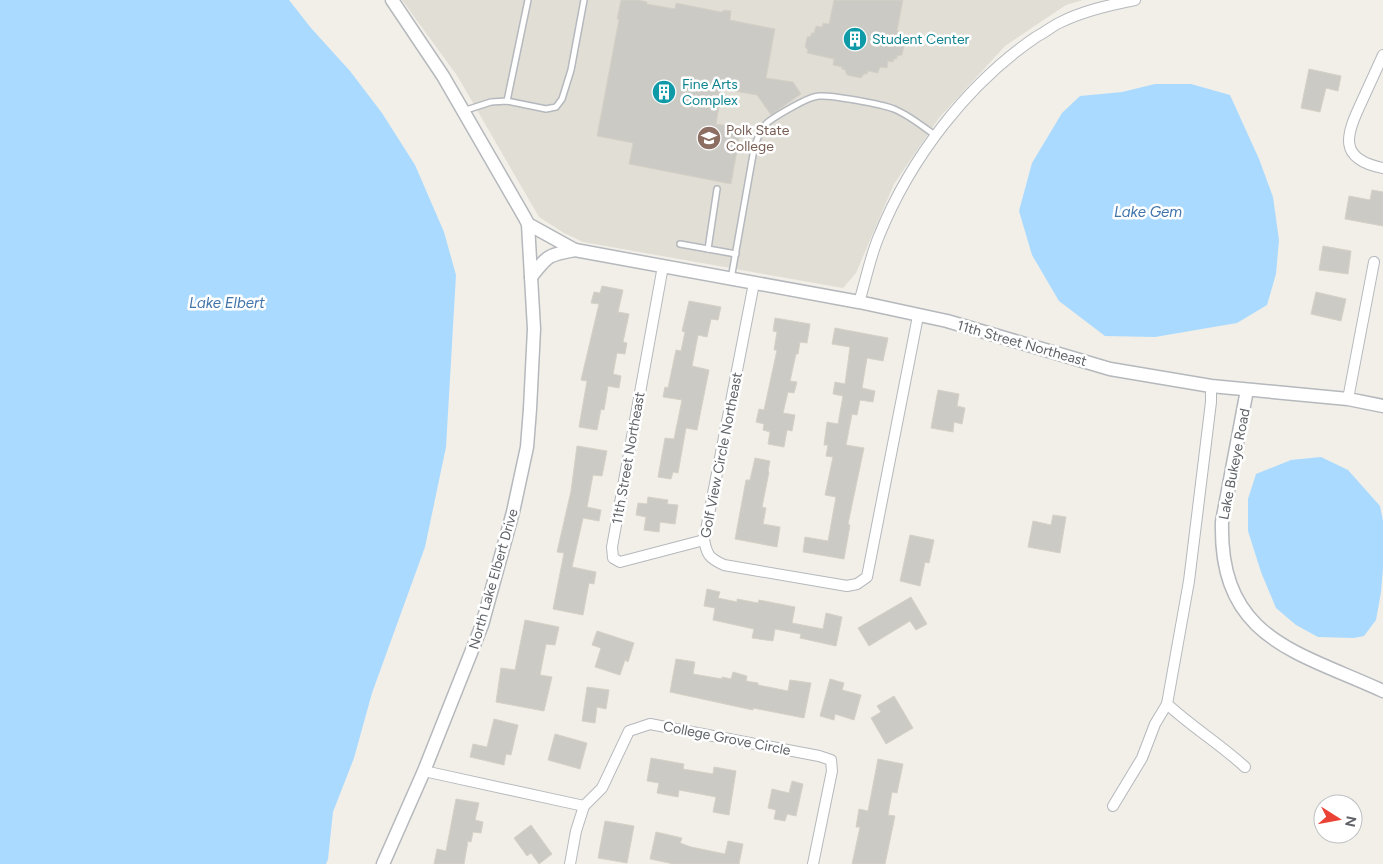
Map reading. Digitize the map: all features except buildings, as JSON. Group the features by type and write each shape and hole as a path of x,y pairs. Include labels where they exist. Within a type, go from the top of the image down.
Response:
{"street":[{"path":"392,0 443,76 528,224"},
{"path":"859,302 878,237 902,188 936,136 970,93 1017,51 1058,23 1104,3 1135,0"},
{"path":"1383,55 1348,138 1352,152 1361,162 1383,168"},
{"name":"11th Street Northeast","path":"528,224 575,250 859,302 947,322 1110,369 1211,386 1348,399 1383,406"},
{"name":"North Lake Elbert Drive","path":"382,864 424,771 482,625 513,512 527,447 531,392 533,308 528,224"},
{"path":"531,277 545,259 555,253 575,250"},
{"path":"1348,399 1374,262"},
{"name":"11th Street Northeast","path":"663,266 612,546 613,558 620,562 704,540"},
{"name":"Golf View Circle Northeast","path":"754,284 704,540 706,552 714,560 724,565 847,586 857,584 867,577 918,316"},
{"path":"1114,806 1142,758 1154,724 1167,704 1189,581 1211,402 1211,386"},
{"name":"Lake Bukeye Road","path":"1247,390 1222,522 1221,541 1228,581 1242,609 1270,637 1287,649 1311,661 1383,691"},
{"path":"1167,704 1186,721 1228,751 1245,767"},
{"name":"College Grove Circle","path":"584,806 602,788 629,731 650,724 819,756 831,760 832,771 813,864"},
{"path":"424,771 584,806 576,831 570,864"}],"lane":[{"path":"507,101 528,0"},
{"path":"463,111 491,102 507,101 546,109 556,107 562,99 571,70 584,0"},
{"path":"731,279 754,149 759,134 768,122 808,98 818,96 847,99 892,108 909,117 936,136"},
{"path":"708,249 718,189"},
{"path":"680,244 736,254"}],"shaded area":[{"name":"Polk State College","path":"402,0 1083,0 1066,5 1005,46 939,118 894,184 856,273 843,288 583,242 564,233 539,217 458,77"}],"water":[{"name":"Lake Elbert","path":"0,0 289,0 311,28 350,71 382,113 415,165 444,232 456,275 446,447 425,547 372,693 354,758 333,812 326,864 0,864"},
{"name":"Lake Gem","path":"1155,84 1191,84 1230,95 1259,159 1273,197 1279,240 1276,274 1267,305 1237,323 1155,337 1105,336 1059,301 1032,255 1019,211 1032,163 1062,113 1080,96 1122,92"},
{"path":"1321,457 1348,470 1380,506 1383,521 1381,592 1376,620 1364,636 1354,638 1318,637 1296,625 1276,608 1261,572 1248,531 1248,499 1256,474 1291,460"}],"place":[{"name":"Student Center","path":"855,39"},
{"name":"Fine Arts Complex","path":"664,92"},
{"name":"Polk State College","path":"709,138"}]}
